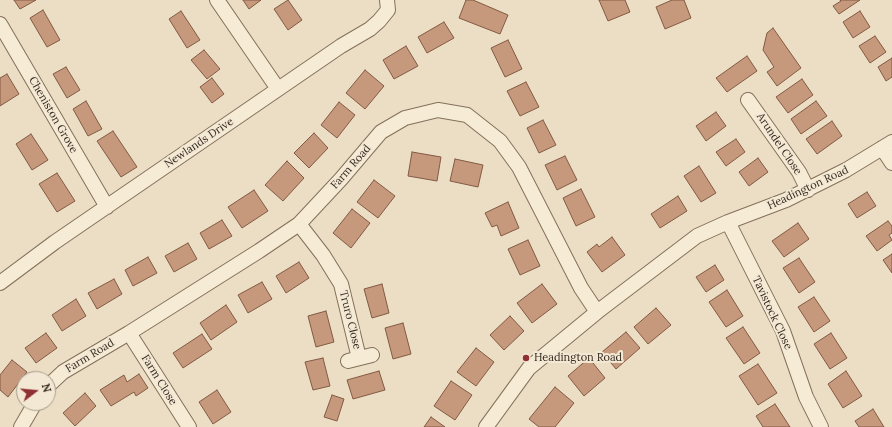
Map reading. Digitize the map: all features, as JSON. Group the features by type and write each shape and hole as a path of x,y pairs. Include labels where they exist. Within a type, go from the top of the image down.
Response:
{"street":[{"path":"218,0 278,89"},
{"name":"Newlands Drive","path":"0,283 107,206 341,46 370,29 388,10 387,0"},
{"name":"Cheniston Grove","path":"0,24 107,206"},
{"name":"Arundel Close","path":"747,100 799,172 808,190"},
{"name":"Farm Road","path":"56,379 63,372 259,251 299,224 341,179 381,132 405,118 438,110 467,115 500,140 519,167 581,288 597,312"},
{"path":"887,145 892,163"},
{"name":"Headington Road","path":"491,425 529,368 597,312 697,236 808,190 846,170 887,145"},
{"name":"Tavistock Close","path":"728,222 783,331 806,397 822,427"},
{"name":"Truro Close","path":"299,224 323,255 341,284 360,358"},
{"name":"Farm Close","path":"129,332 189,427"},
{"path":"21,427 30,411"}],"building":[{"path":"14,0 36,0 20,9"},
{"path":"243,0 261,0 249,9"},
{"path":"288,0 302,20 288,30 274,9"},
{"path":"466,0 473,0 508,15 500,34 459,18"},
{"path":"599,0 625,0 630,12 608,21"},
{"path":"672,0 684,0 691,18 665,29 656,7"},
{"path":"840,0 860,0 839,14 833,6 841,1"},
{"path":"43,10 60,40 47,47 30,18"},
{"path":"181,11 200,40 187,48 169,19"},
{"path":"860,11 870,27 853,38 843,22"},
{"path":"444,22 454,38 427,53 418,37"},
{"path":"773,28 801,68 777,86 767,72 774,67 763,50 767,33"},
{"path":"875,36 886,52 870,63 859,46"},
{"path":"508,40 522,69 505,77 491,48"},
{"path":"406,46 418,66 394,79 383,60"},
{"path":"204,50 220,69 207,79 191,60"},
{"path":"747,56 757,71 727,92 716,78"},
{"path":"892,58 892,77 886,81 878,67"},
{"path":"66,67 80,90 67,98 53,74"},
{"path":"365,70 384,86 365,109 346,93"},
{"path":"7,74 19,94 0,106 0,78"},
{"path":"212,78 224,94 212,103 200,87"},
{"path":"802,79 813,95 788,113 776,97"},
{"path":"526,82 539,107 520,116 507,91"},
{"path":"86,101 102,129 88,136 73,109"},
{"path":"816,101 827,116 801,134 791,119"},
{"path":"339,102 355,115 337,138 321,125"},
{"path":"716,112 726,126 706,141 696,126"},
{"path":"543,120 556,145 539,153 527,128"},
{"path":"832,121 842,136 817,154 806,139"},
{"path":"113,131 137,167 121,177 97,141"},
{"path":"314,133 328,148 309,168 294,153"},
{"path":"31,134 48,160 32,170 16,144"},
{"path":"736,139 745,152 726,166 716,152"},
{"path":"412,152 441,157 437,181 408,176"},
{"path":"565,156 577,180 557,190 545,165"},
{"path":"758,158 768,172 749,186 739,172"},
{"path":"455,159 483,165 478,187 450,181"},
{"path":"287,161 304,178 283,201 265,185"},
{"path":"699,166 716,193 701,202 684,176"},
{"path":"57,173 75,201 57,212 39,184"},
{"path":"374,180 395,196 378,218 357,202"},
{"path":"581,189 595,217 576,226 563,198"},
{"path":"254,190 268,211 242,228 228,207"},
{"path":"867,192 876,206 857,218 848,204"},
{"path":"678,196 687,211 660,228 651,214"},
{"path":"508,202 519,228 501,236 497,225 492,227 485,213"},
{"path":"352,209 370,223 351,248 333,233"},
{"path":"222,220 232,236 209,249 200,233"},
{"path":"888,221 892,226 892,233 889,235 892,240 877,251 866,236"},
{"path":"798,223 809,239 784,257 772,241"},
{"path":"612,237 625,255 602,272 587,252 597,244 599,247"},
{"path":"528,240 540,266 520,275 508,249"},
{"path":"188,243 197,259 174,272 165,256"},
{"path":"892,254 892,273 883,260"},
{"path":"148,257 157,273 133,286 125,270"},
{"path":"799,258 815,282 799,293 783,268"},
{"path":"299,262 309,278 286,293 276,276"},
{"path":"715,265 724,280 706,292 696,277"},
{"path":"114,279 122,294 97,309 88,293"},
{"path":"262,282 272,299 248,313 238,295"},
{"path":"382,284 389,313 372,318 364,289"},
{"path":"542,284 557,304 532,323 517,303"},
{"path":"727,290 743,316 726,327 709,302"},
{"path":"814,297 830,321 814,332 798,307"},
{"path":"76,299 86,316 62,331 52,315"},
{"path":"226,305 237,322 211,340 200,323"},
{"path":"656,308 671,325 648,344 634,327"},
{"path":"326,311 334,342 316,347 308,316"},
{"path":"510,316 524,331 504,350 490,335"},
{"path":"403,323 411,354 393,359 385,328"},
{"path":"743,327 760,353 744,364 726,338"},
{"path":"626,332 640,348 616,369 602,352"},
{"path":"46,333 57,348 36,363 25,348"},
{"path":"831,333 847,358 830,369 814,344"},
{"path":"202,334 212,349 183,368 173,353"},
{"path":"476,348 494,362 476,386 457,372"},
{"path":"323,358 330,386 313,390 305,362"},
{"path":"589,358 605,378 584,396 568,376"},
{"path":"12,360 26,371 16,371 16,386 8,397 0,390 0,375"},
{"path":"758,364 777,393 758,405 739,376"},
{"path":"379,371 385,390 353,399 347,380"},
{"path":"846,371 862,396 843,408 828,384"},
{"path":"139,374 148,388 136,396 134,392 111,406 100,390 124,375 127,382"},
{"path":"451,381 472,395 455,420 434,406"},
{"path":"555,387 574,403 555,427 539,427 529,419"},
{"path":"217,390 231,412 213,424 199,402"},
{"path":"85,393 96,406 75,426 63,413"},
{"path":"332,395 344,399 337,421 324,417"},
{"path":"775,404 790,427 763,427 756,416"},
{"path":"873,409 884,427 859,427 855,421"},
{"path":"431,417 445,427 424,427"}],"place":[{"name":"Headington Road","path":"526,358"}]}
